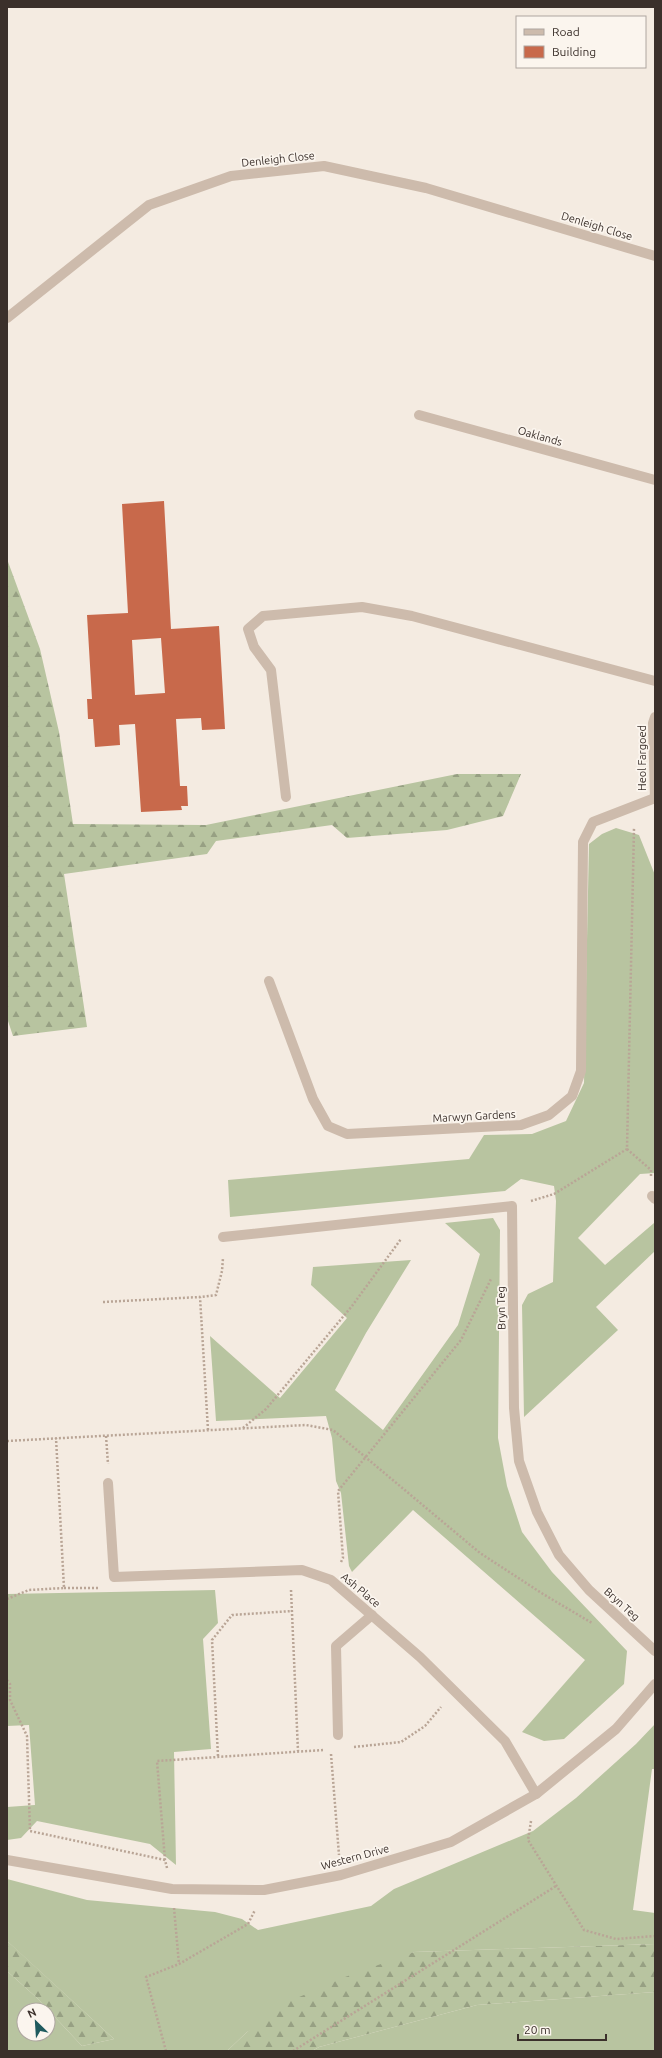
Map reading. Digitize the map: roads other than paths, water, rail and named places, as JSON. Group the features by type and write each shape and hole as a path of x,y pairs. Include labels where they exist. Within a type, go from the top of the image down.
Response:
{"street":[{"name":"Denleigh Close","path":"7,318 149,205 232,176 324,166 426,188 655,256"},
{"name":"Oaklands","path":"419,414 655,480"},
{"path":"286,797 271,670 254,647 248,629 263,616 362,607 412,616 655,681"},
{"name":"Heol Fargoed","path":"655,717 655,799"},
{"name":"Marwyn Gardens","path":"269,981 313,1099 328,1126 347,1134 521,1125 549,1115 572,1096 581,1071 583,842 593,822 655,799"},
{"name":"Bryn Teg","path":"223,1237 512,1206 514,1408 519,1461 537,1512 559,1555 589,1590 655,1650"},
{"name":"Ash Place","path":"108,1482 114,1577 302,1570 330,1580 420,1656 505,1741 536,1794"},
{"path":"338,1735 336,1646 372,1615"},
{"name":"Western Drive","path":"7,1860 172,1889 264,1890 341,1874 451,1842 536,1794 616,1729 655,1684"}]}
